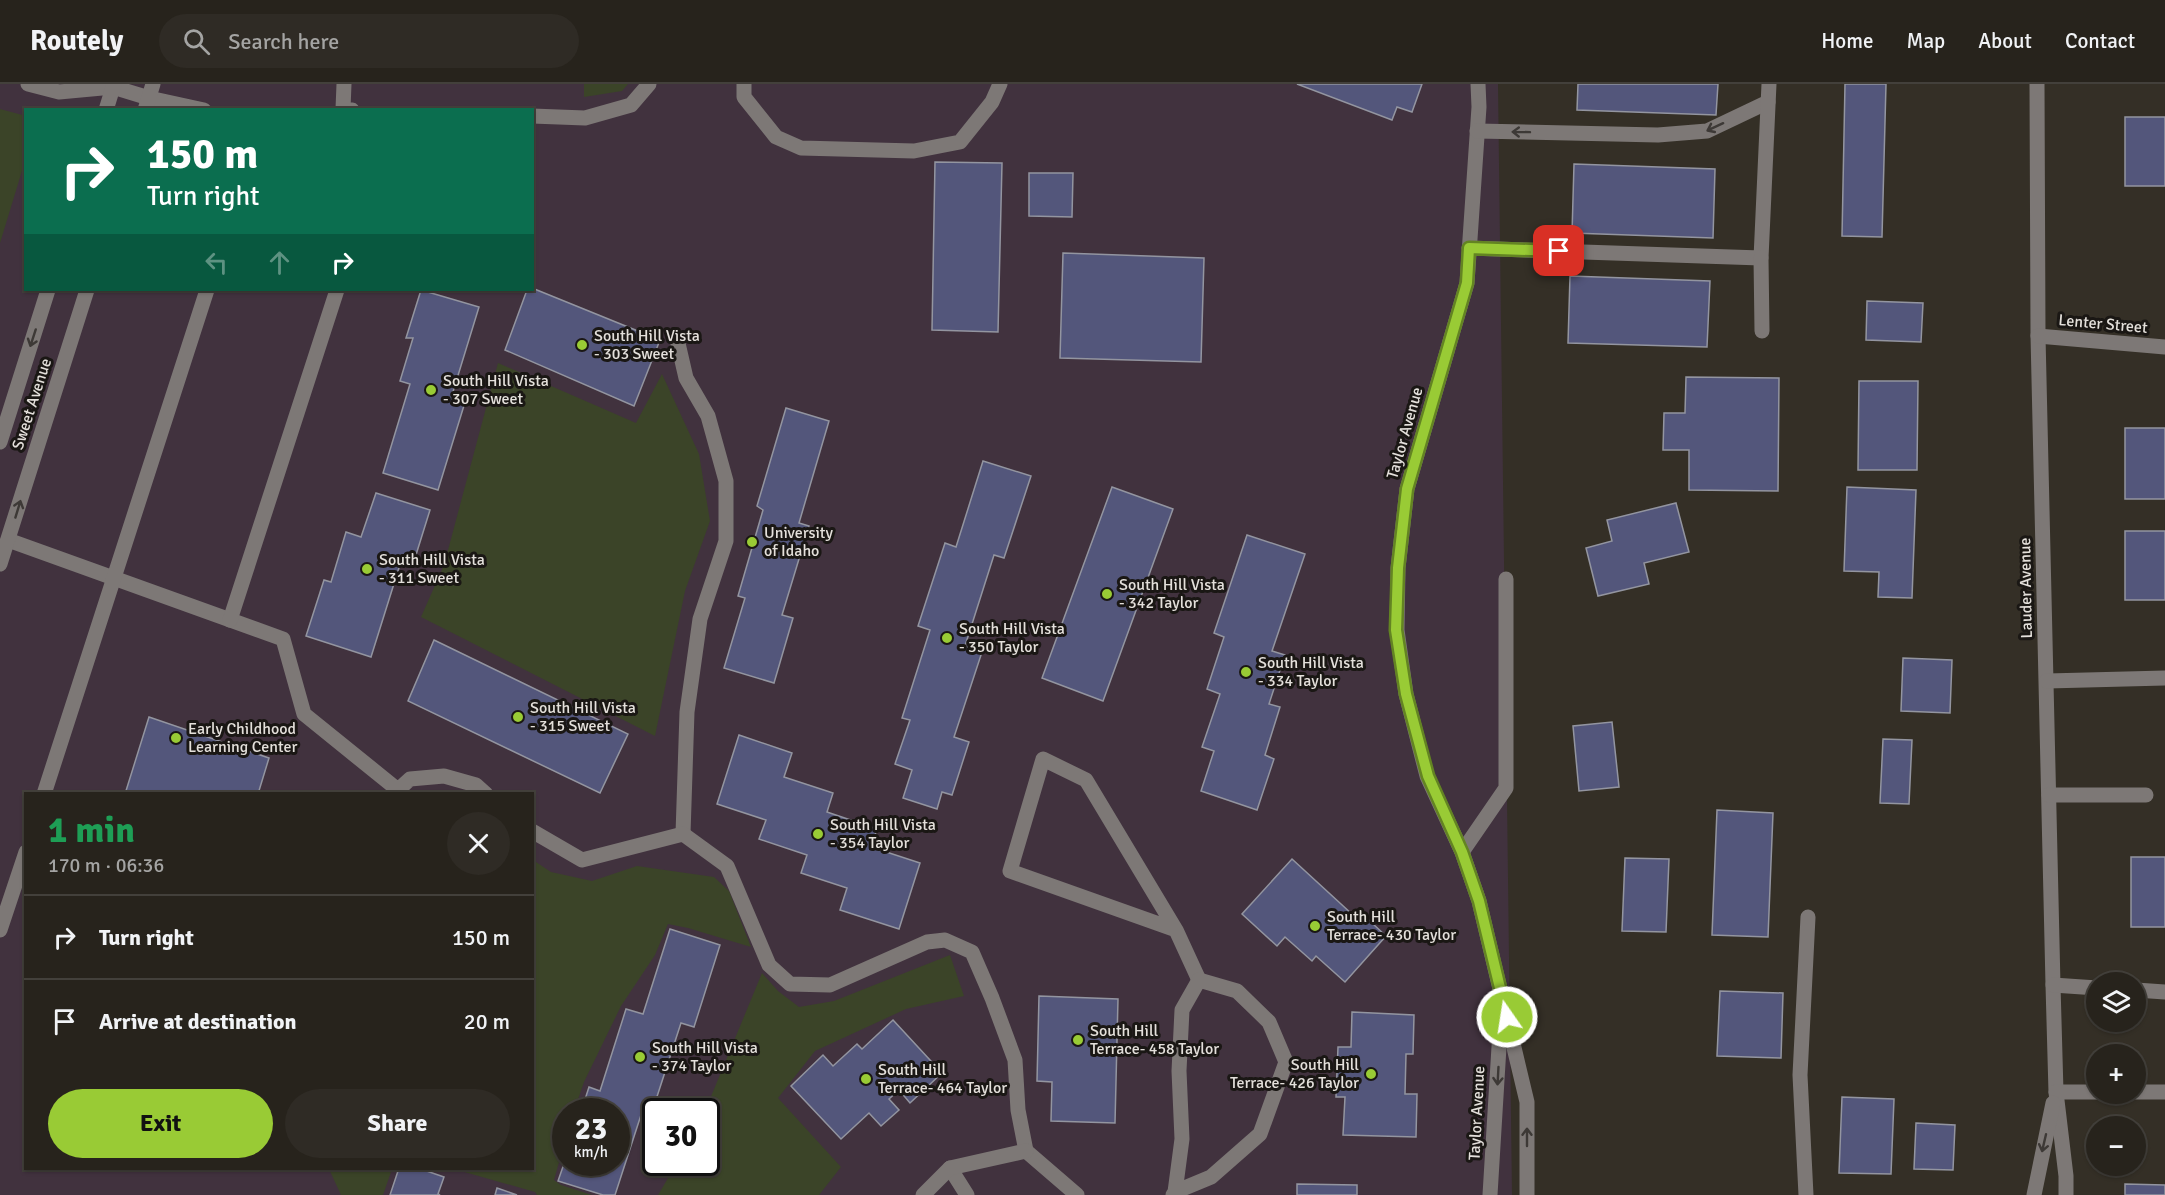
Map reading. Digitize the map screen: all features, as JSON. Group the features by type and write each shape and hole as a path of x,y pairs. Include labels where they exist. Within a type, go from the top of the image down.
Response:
{"street":[{"path":"28,84 59,92 112,85 196,108"},
{"path":"342,108 344,84"},
{"path":"534,116 585,118 620,109 631,105 649,84"},
{"path":"744,84 744,97 776,137 801,148 914,152 960,142 992,102 1000,84"},
{"name":"Taylor Avenue","path":"1478,84 1467,283 1407,489 1398,568 1396,630 1406,694 1428,776 1462,852 1479,901 1527,1101 1527,1195"},
{"path":"1762,332 1761,258 1769,84"},
{"name":"Lauder Avenue","path":"2037,84 2038,336 2053,985 2056,1092 2066,1176 2066,1195"},
{"path":"106,108 112,85"},
{"path":"1477,130 1659,135 1707,131 1768,102"},
{"path":"1469,248 1761,258"},
{"name":"Sweet Avenue","path":"0,442 48,291"},
{"name":"Sweet Avenue","path":"0,564 87,291"},
{"path":"45,792 207,291"},
{"path":"230,620 337,291"},
{"name":"Lenter Street","path":"2038,336 2165,347"},
{"path":"677,339 686,378 708,416 726,481 726,541 700,619 687,712 683,834"},
{"path":"8,540 284,639 304,714 398,790 410,779 444,776 476,785 484,792"},
{"path":"1462,852 1506,788 1506,579"},
{"path":"2047,681 2165,678"},
{"path":"1174,1194 1211,1177 1260,1134 1286,1062 1269,1022 1237,991 1199,980 1176,930 1086,780 1043,759 1010,871 1176,930"},
{"path":"2049,795 2146,795"},
{"path":"534,832 582,860 683,834"},
{"path":"683,834 727,866 769,965 790,984 830,985 927,942 945,940 972,952 1015,1060 1017,1110 1026,1151 1077,1195"},
{"path":"0,930 24,858"},
{"path":"1806,1195 1800,1075 1808,917"},
{"path":"1174,1194 1182,1139 1179,1071 1182,1010 1199,980"},
{"path":"2053,985 2086,987"},
{"path":"2146,991 2165,992"},
{"name":"Taylor Avenue","path":"1491,1195 1502,996"},
{"path":"2056,1092 2086,1092"},
{"name":"Lauder Avenue","path":"2034,1195 2056,1092"},
{"path":"2146,1092 2165,1092"},
{"path":"923,1195 951,1168 1026,1151"},
{"path":"951,1168 967,1195"}],"shaded area":[{"name":"University of Idaho","path":"0,84 1498,84 1512,1195 0,1195"}],"green space":[{"path":"584,84 628,84 622,91 584,97"},
{"path":"0,109 24,115 24,164 0,243"},
{"path":"498,363 636,423 662,374 699,454 710,521 685,591 655,736 421,617 444,565"},
{"path":"534,861 551,872 592,881 637,866 714,877 729,891 751,947 668,924 655,955 621,1006 578,1098 552,1098 552,1176 555,1176 554,1180 561,1185 592,1195 537,1195 535,1192 458,1170 534,1170"},
{"path":"950,955 964,996 906,1009 815,1051 778,1098 841,1167 819,1195 658,1195 669,1176 720,1176 720,1098 710,1098 762,973 778,991 799,1007 834,1001"},
{"path":"329,1170 392,1170 383,1195 341,1195"}],"building":[{"path":"1297,84 1422,84 1412,112 1397,107 1392,120"},
{"path":"1578,84 1718,84 1716,115 1577,110"},
{"path":"1845,84 1886,84 1882,237 1842,236"},
{"path":"2125,117 2165,117 2165,186 2125,186"},
{"path":"935,162 1002,163 998,332 932,330"},
{"path":"1574,164 1715,169 1713,238 1572,233"},
{"path":"1029,173 1073,173 1072,217 1029,216"},
{"path":"1063,253 1204,258 1201,362 1060,358"},
{"path":"1570,276 1710,281 1707,347 1568,343"},
{"name":"South Hill Vista - 303 Sweet","path":"534,289 660,340 634,406 505,350 527,291 534,291"},
{"name":"South Hill Vista - 307 Sweet","path":"421,291 479,307 452,395 466,399 438,490 383,473 410,384 400,381 413,338 406,338"},
{"path":"1867,301 1923,303 1921,342 1866,340"},
{"path":"1686,377 1779,378 1778,491 1689,490 1689,450 1663,450 1664,413 1685,413"},
{"path":"1859,381 1918,381 1917,470 1858,470"},
{"path":"786,408 829,421 799,523 809,526 782,615 793,618 774,683 724,668 745,598 738,596 763,510 757,506"},
{"path":"2125,428 2165,428 2165,499 2125,499"},
{"name":"South Hill Vista - 350 Taylor","path":"983,461 1031,476 1004,558 994,555 965,646 982,652 954,737 969,742 952,795 942,792 937,809 903,798 912,770 895,764 910,720 902,718 930,630 918,626 945,543 956,547"},
{"name":"South Hill Vista - 342 Taylor","path":"1112,487 1173,509 1103,701 1042,678"},
{"path":"1847,487 1916,490 1912,598 1878,597 1879,572 1844,571"},
{"name":"South Hill Vista - 311 Sweet","path":"376,493 430,510 415,558 403,555 371,657 306,636 324,580 331,582 346,532 361,537"},
{"path":"1676,503 1689,552 1644,563 1649,584 1598,596 1586,548 1612,541 1607,520"},
{"path":"2125,531 2165,531 2165,600 2125,600"},
{"name":"South Hill Vista - 334 Taylor","path":"1247,535 1305,554 1272,651 1285,655 1269,704 1280,707 1265,755 1274,759 1257,810 1201,791 1214,751 1202,747 1220,694 1207,689 1224,637 1214,633"},
{"name":"South Hill Vista - 315 Sweet","path":"434,640 628,734 600,793 408,701"},
{"path":"1903,658 1952,660 1950,713 1901,711"},
{"name":"Early Childhood Learning Center","path":"149,717 269,758 259,792 126,792"},
{"path":"1612,722 1619,787 1579,791 1573,726"},
{"name":"South Hill Vista - 354 Taylor","path":"739,735 792,753 784,777 833,793 827,812 877,829 871,847 920,863 899,929 840,910 847,888 801,873 807,855 759,839 766,820 717,804"},
{"path":"1883,739 1912,740 1909,804 1880,803"},
{"path":"1717,810 1773,813 1768,937 1712,935"},
{"path":"2131,857 2165,857 2165,927 2131,927"},
{"path":"1625,858 1669,859 1666,932 1622,931"},
{"name":"South Hill Terrace- 430 Taylor","path":"1292,859 1353,915 1358,910 1386,936 1345,982 1316,956 1312,961 1285,937 1277,946 1242,914"},
{"name":"South Hill Vista - 374 Taylor","path":"670,929 720,945 694,1027 681,1023 657,1098 642,1098 642,1112 630,1149 630,1098 585,1098 589,1087 600,1091 626,1009 643,1014"},
{"path":"1720,991 1783,993 1781,1058 1717,1056"},
{"name":"South Hill Terrace- 458 Taylor","path":"1039,996 1118,999 1115,1123 1051,1121 1052,1082 1037,1081"},
{"name":"South Hill Terrace- 426 Taylor","path":"1352,1012 1414,1015 1413,1054 1406,1054 1405,1094 1417,1094 1416,1137 1343,1135 1345,1097 1336,1097 1338,1047 1351,1047"},
{"name":"South Hill Terrace- 464 Taylor","path":"893,1020 942,1073 910,1103 899,1090 889,1099 899,1110 881,1126 869,1113 841,1139 791,1086 823,1055 833,1066 857,1044 862,1049"},
{"path":"1842,1097 1894,1099 1891,1174 1839,1173"},
{"path":"1916,1123 1955,1125 1953,1170 1914,1169"},
{"path":"398,1170 424,1170 444,1177 438,1194 440,1195 390,1195"},
{"name":"South Hill Vista - 374 Taylor","path":"560,1176 621,1176 615,1195 603,1195 558,1181"},
{"path":"1297,1184 1357,1185 1357,1195 1297,1195"},
{"path":"2125,1184 2165,1185 2165,1195 2125,1195"},
{"path":"497,1188 517,1195 495,1195"}],"place":[{"name":"South Hill Vista - 303 Sweet","path":"582,345"},
{"name":"South Hill Vista - 307 Sweet","path":"431,390"},
{"name":"University of Idaho","path":"752,542"},
{"name":"South Hill Vista - 311 Sweet","path":"367,569"},
{"name":"South Hill Vista - 342 Taylor","path":"1107,594"},
{"name":"South Hill Vista - 350 Taylor","path":"947,638"},
{"name":"South Hill Vista - 334 Taylor","path":"1246,672"},
{"name":"South Hill Vista - 315 Sweet","path":"518,717"},
{"name":"Early Childhood Learning Center","path":"176,738"},
{"name":"South Hill Vista - 354 Taylor","path":"818,834"},
{"name":"South Hill Terrace- 430 Taylor","path":"1315,926"},
{"name":"South Hill Terrace- 458 Taylor","path":"1078,1040"},
{"name":"South Hill Vista - 374 Taylor","path":"640,1057"},
{"name":"South Hill Terrace- 426 Taylor","path":"1371,1074"},
{"name":"South Hill Terrace- 464 Taylor","path":"866,1079"}],"route":[{"path":"1507,1017 1479,901 1462,852 1428,776 1406,694 1396,630 1398,568 1407,489 1467,283 1469,248 1559,251"}]}
